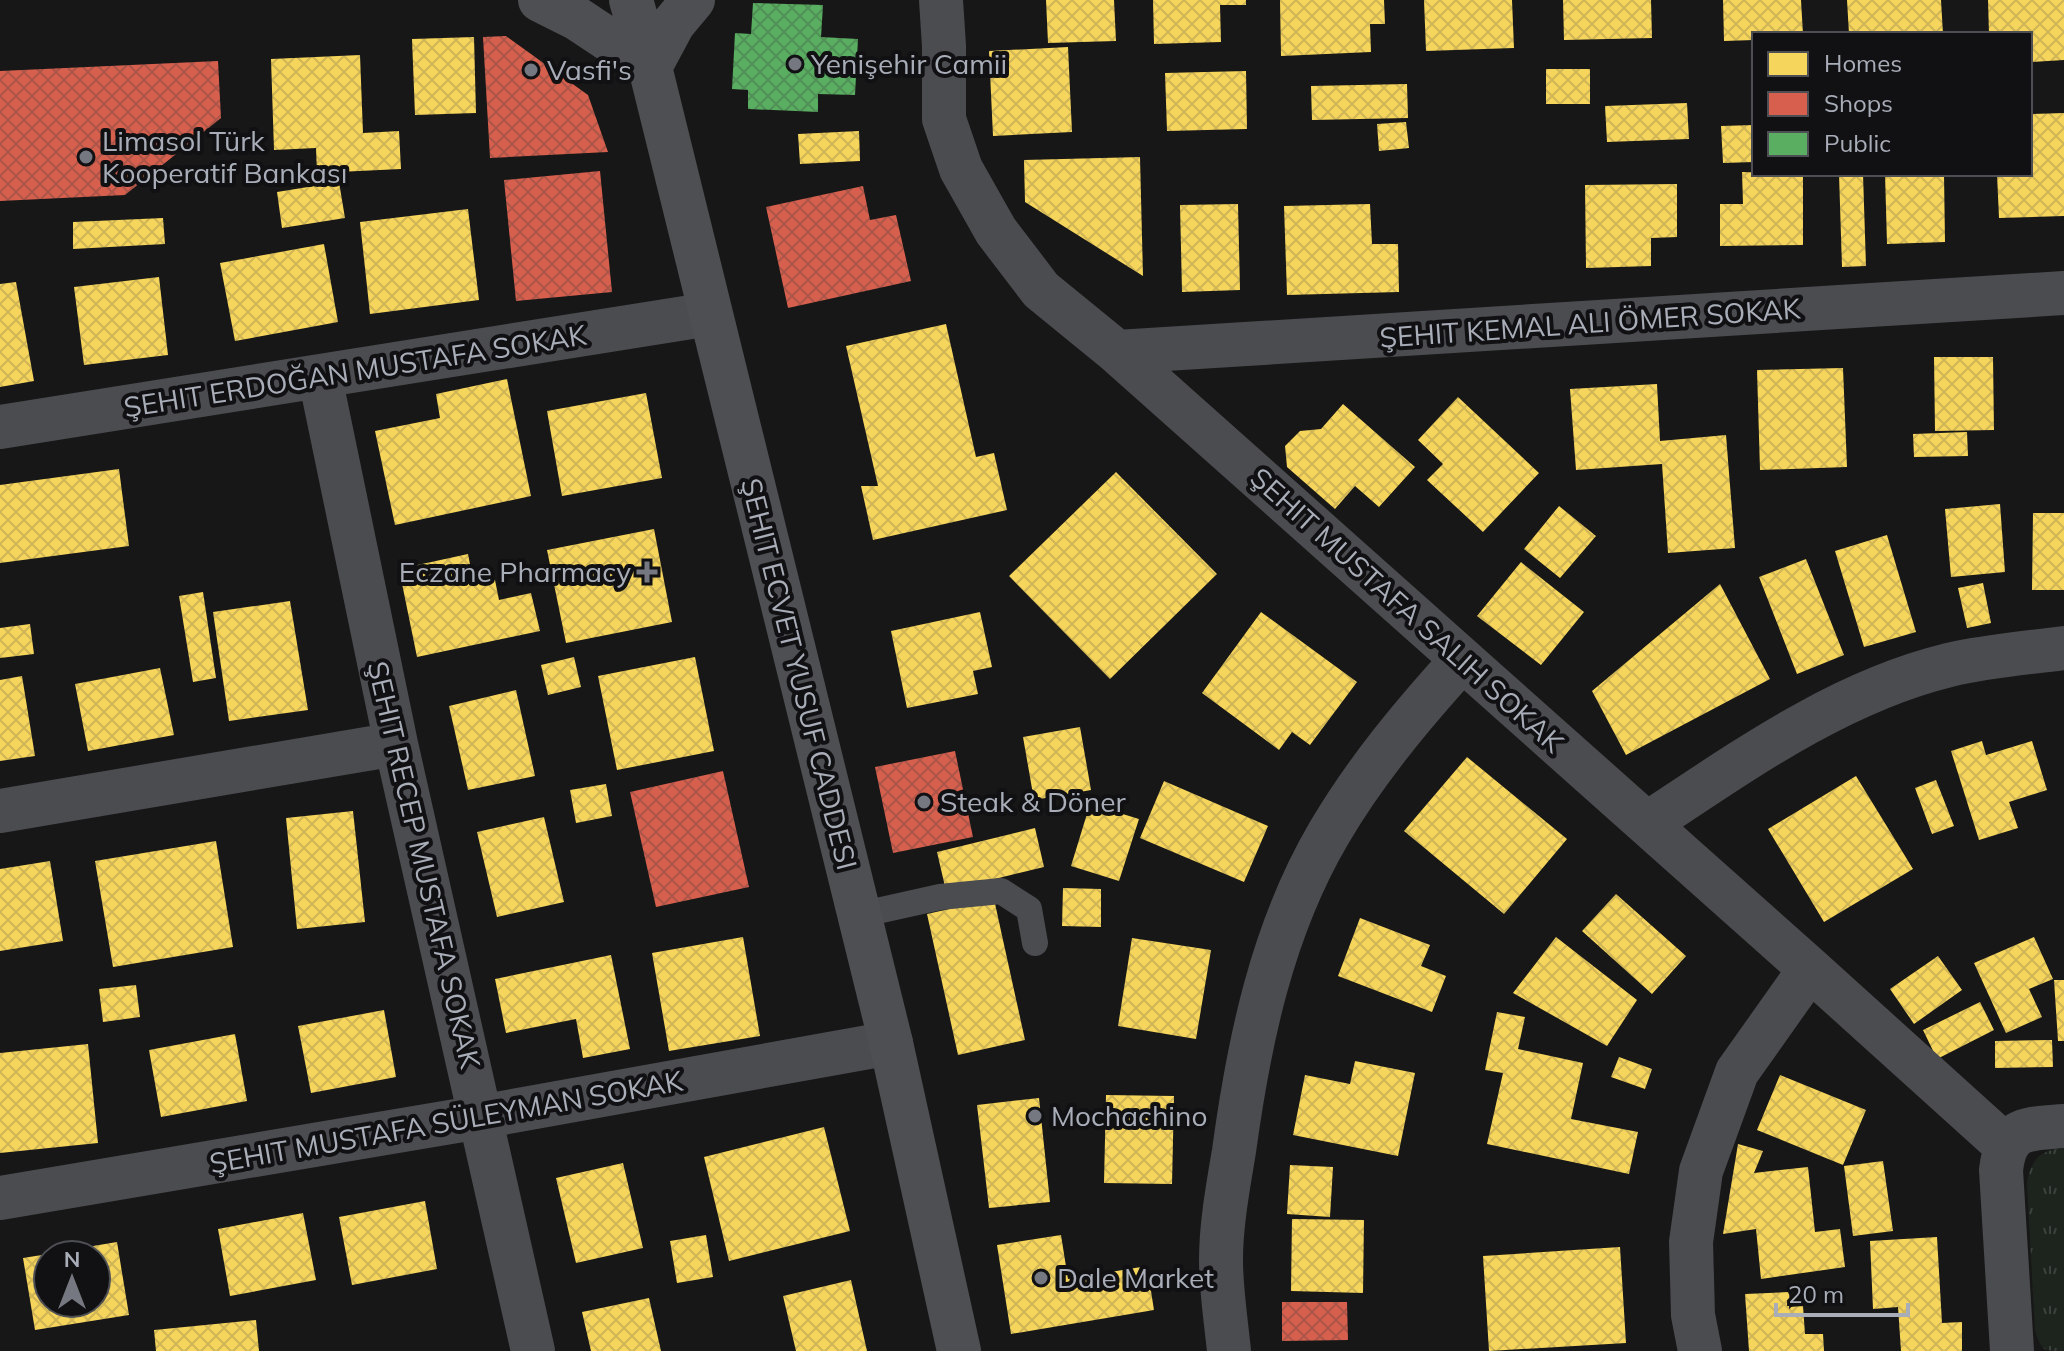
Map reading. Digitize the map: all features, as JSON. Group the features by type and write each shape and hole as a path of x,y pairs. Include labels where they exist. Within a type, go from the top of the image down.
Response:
{"main road":[{"path":"540,0 576,18 650,67 673,24 693,0"},
{"name":"ŞEHIT ECVET YUSUF CADDESI","path":"631,0 891,1043 959,1351"}],"street":[{"name":"ŞEHIT MUSTAFA SALIH SOKAK","path":"941,0 944,119 961,169 996,231 1041,290 1117,352 2006,1146"},
{"name":"ŞEHIT KEMAL ALI ÖMER SOKAK","path":"1117,352 2064,293"},
{"name":"ŞEHIT ERDOĞAN MUSTAFA SOKAK","path":"0,427 710,314"},
{"name":"ŞEHIT RECEP MUSTAFA SOKAK","path":"320,377 396,744 533,1351"},
{"path":"1647,824 1753,754 1861,695 1949,665 2064,648"},
{"path":"1229,1351 1221,1260 1229,1181 1256,1023 1284,926 1328,835 1379,757 1415,711 1462,660"},
{"path":"0,811 396,744"},
{"path":"1700,1351 1693,1315 1691,1242 1701,1171 1737,1072 1810,969"},
{"name":"ŞEHIT MUSTAFA SÜLEYMAN SOKAK","path":"0,1198 480,1117 891,1043"},
{"path":"2012,1351 2001,1170 2006,1146 2012,1137 2025,1129 2064,1126"}],"lane":[{"path":"859,915 940,897 1001,891 1029,909 1035,943"}],"green space":[{"path":"2064,1148 2064,1351 2057,1351 2044,1348 2035,1330 2027,1183 2038,1157"}],"building: Homes":[{"path":"1046,0 1114,0 1116,41 1048,43"},
{"path":"1153,0 1246,0 1246,5 1220,5 1221,42 1154,44"},
{"path":"1280,0 1384,0 1385,24 1370,24 1371,52 1281,56"},
{"path":"1424,0 1512,0 1514,48 1426,51"},
{"path":"1563,0 1651,0 1652,38 1564,40"},
{"path":"1723,0 1801,0 1803,32 1752,32 1752,40 1724,41"},
{"path":"1847,0 1941,0 1943,32 1849,32"},
{"path":"1988,0 2064,0 2064,60 2032,62 2032,32 1989,32"},
{"path":"474,37 476,113 415,115 412,39"},
{"path":"1068,47 1072,132 993,136 989,51"},
{"path":"360,55 363,133 399,131 401,169 317,173 316,148 274,150 271,59"},
{"path":"1546,69 1590,69 1590,104 1546,104"},
{"path":"1246,71 1247,129 1167,131 1165,73"},
{"path":"1407,84 1408,118 1312,120 1311,86"},
{"path":"1687,103 1689,139 1607,142 1605,106"},
{"path":"2064,113 2064,216 1999,218 1997,176 2032,176 2032,114"},
{"path":"1406,122 1409,148 1379,151 1377,124"},
{"path":"1752,125 1752,162 1723,163 1721,126"},
{"path":"859,131 860,161 800,164 798,134"},
{"path":"1140,157 1143,276 1025,202 1024,160"},
{"path":"1742,172 1752,172 1752,176 1803,176 1803,245 1720,246 1720,204 1743,204"},
{"path":"1839,176 1863,176 1866,266 1842,267"},
{"path":"1885,176 1944,176 1945,242 1887,244"},
{"path":"339,182 345,218 282,228 277,192"},
{"path":"1677,184 1677,237 1651,238 1651,266 1586,268 1585,185"},
{"path":"1238,204 1240,290 1182,292 1180,205"},
{"path":"1370,204 1372,244 1398,244 1399,292 1287,295 1284,206"},
{"path":"468,209 479,300 370,314 360,222"},
{"path":"163,218 165,244 73,249 73,222"},
{"path":"324,244 338,322 235,341 220,263"},
{"path":"159,277 168,355 84,365 74,287"},
{"path":"16,282 34,381 0,387 0,284"},
{"path":"946,324 976,457 994,453 1007,510 873,540 861,486 878,486 846,346"},
{"path":"1934,357 1993,357 1994,430 1935,431"},
{"path":"1843,368 1847,467 1760,470 1757,370"},
{"path":"507,379 531,496 395,525 375,431 440,418 436,394"},
{"path":"1657,384 1660,441 1726,435 1735,548 1668,553 1662,464 1576,470 1570,389"},
{"path":"646,393 662,478 562,496 547,411"},
{"path":"1458,397 1539,473 1483,532 1427,480 1443,464 1418,440"},
{"path":"1343,404 1415,467 1379,507 1355,486 1335,509 1287,467 1285,446 1300,431 1321,429"},
{"path":"1967,432 1968,456 1914,457 1913,434"},
{"path":"119,469 129,546 0,563 0,485"},
{"path":"1116,472 1217,574 1110,679 1009,576"},
{"path":"2000,504 2005,572 1951,577 1945,509"},
{"path":"1559,506 1596,536 1560,578 1524,549"},
{"path":"2033,513 2064,513 2064,590 2032,590"},
{"path":"654,529 672,622 566,643 547,550"},
{"path":"1887,535 1916,632 1864,647 1835,551"},
{"path":"468,554 474,585 495,580 499,600 531,593 540,631 417,657 399,569"},
{"path":"1806,559 1844,655 1797,674 1759,577"},
{"path":"1521,562 1584,612 1541,665 1477,616"},
{"path":"1983,583 1991,623 1967,628 1958,588"},
{"path":"1720,584 1770,679 1626,755 1592,691"},
{"path":"203,592 216,678 193,682 179,596"},
{"path":"290,601 308,710 229,721 213,612"},
{"path":"980,612 992,667 973,671 978,694 907,708 891,631"},
{"path":"1261,612 1357,682 1310,745 1292,732 1279,750 1202,693"},
{"path":"30,624 34,654 0,658 0,628"},
{"path":"574,657 581,687 548,695 541,665"},
{"path":"695,657 714,751 617,770 598,676"},
{"path":"160,668 174,735 88,751 75,684"},
{"path":"22,676 35,756 0,761 0,680"},
{"path":"516,690 535,776 468,790 449,706"},
{"path":"1080,727 1091,790 1034,800 1023,737"},
{"path":"1982,741 1986,755 2032,741 2047,790 2009,802 2018,828 1979,840 1951,751"},
{"path":"1467,757 1567,839 1504,914 1404,831"},
{"path":"1856,776 1913,869 1824,922 1768,829"},
{"path":"1936,780 1954,826 1932,834 1915,788"},
{"path":"1164,781 1268,826 1244,882 1140,838"},
{"path":"606,784 612,816 576,823 570,790"},
{"path":"1090,804 1139,819 1119,881 1071,866"},
{"path":"353,811 365,922 297,929 286,818"},
{"path":"544,817 564,902 497,917 477,832"},
{"path":"1035,828 1044,867 946,891 937,852"},
{"path":"216,841 233,947 113,967 95,861"},
{"path":"50,861 63,941 0,951 0,869"},
{"path":"1063,888 1101,889 1101,927 1062,926"},
{"path":"1616,894 1686,956 1652,994 1582,931"},
{"path":"994,899 1025,1040 958,1055 927,914"},
{"path":"1360,918 1430,945 1421,966 1446,976 1432,1012 1338,976"},
{"path":"743,937 760,1036 669,1051 652,953"},
{"path":"1556,937 1637,1000 1607,1046 1513,993"},
{"path":"2034,937 2053,979 2029,989 2042,1017 2006,1033 1974,963"},
{"path":"1132,938 1211,950 1196,1039 1118,1026"},
{"path":"611,955 630,1049 583,1058 576,1019 506,1033 495,979"},
{"path":"1938,956 1962,990 1914,1024 1890,989"},
{"path":"2054,980 2064,980 2064,1041 2058,1041"},
{"path":"136,985 140,1017 103,1022 99,989"},
{"path":"1980,1002 1994,1030 1937,1059 1923,1030"},
{"path":"384,1010 396,1077 311,1093 298,1026"},
{"path":"1497,1012 1525,1017 1518,1049 1583,1063 1571,1119 1638,1132 1629,1174 1487,1144 1503,1073 1485,1070"},
{"path":"235,1034 247,1101 161,1117 149,1050"},
{"path":"2052,1040 2053,1067 1995,1068 1995,1041"},
{"path":"88,1044 98,1143 0,1153 0,1053"},
{"path":"1619,1057 1652,1069 1645,1089 1611,1077"},
{"path":"1355,1061 1415,1073 1398,1156 1293,1135 1305,1075 1350,1084"},
{"path":"1780,1075 1866,1110 1843,1165 1757,1130"},
{"path":"1106,1095 1174,1096 1172,1184 1104,1183"},
{"path":"1039,1098 1050,1202 989,1208 977,1105"},
{"path":"824,1127 850,1231 729,1261 704,1157"},
{"path":"1738,1144 1763,1151 1754,1173 1808,1167 1815,1232 1840,1229 1845,1267 1761,1279 1756,1229 1723,1234"},
{"path":"1883,1161 1893,1231 1853,1236 1844,1166"},
{"path":"623,1163 643,1248 576,1263 556,1178"},
{"path":"1290,1165 1333,1167 1330,1217 1287,1214"},
{"path":"425,1201 437,1269 352,1285 339,1217"},
{"path":"303,1213 316,1280 230,1296 218,1229"},
{"path":"1292,1219 1364,1220 1363,1293 1291,1291"},
{"path":"706,1235 713,1277 677,1283 670,1241"},
{"path":"1061,1235 1068,1279 1147,1266 1154,1310 1011,1334 997,1245"},
{"path":"1937,1237 1942,1323 1962,1322 1962,1351 1901,1351 1898,1307 1873,1309 1870,1241"},
{"path":"117,1242 129,1315 112,1318 112,1243"},
{"path":"1620,1247 1626,1343 1489,1351 1483,1256"},
{"path":"32,1257 32,1312 23,1258"},
{"path":"851,1280 867,1351 796,1351 783,1296"},
{"path":"1789,1292 1790,1307 1803,1306 1805,1334 1823,1334 1824,1351 1749,1351 1745,1294"},
{"path":"649,1298 661,1351 591,1351 582,1312"},
{"path":"33,1319 104,1319 35,1330"},
{"path":"256,1320 259,1351 156,1351 154,1330"}],"building: Shops":[{"path":"506,36 588,95 608,152 490,158 483,37"},
{"name":"Limasol Türk Kooperatif Bankası","path":"218,61 221,118 125,195 0,201 0,71"},
{"path":"600,171 612,292 516,301 504,180"},
{"path":"863,186 870,220 896,215 911,281 788,308 766,207"},
{"name":"Steak & Döner","path":"955,751 973,837 893,853 875,767"},
{"path":"723,771 749,887 656,907 630,792"},
{"path":"1282,1302 1347,1302 1348,1340 1282,1341"}],"building: Public":[{"name":"Yenişehir Camii","path":"753,3 823,5 821,37 858,39 855,95 818,94 818,112 748,109 748,90 732,89 735,33 751,34"}],"place":[{"name":"Yenişehir Camii","path":"795,64"},
{"name":"Vasfi's","path":"531,70"},
{"name":"Limasol Türk Kooperatif Bankası","path":"86,157"},
{"name":"Eczane Pharmacy","path":"647,572"},
{"name":"Steak & Döner","path":"924,802"},
{"name":"Mochachino","path":"1035,1116"},
{"name":"Dale Market","path":"1041,1278"}]}
